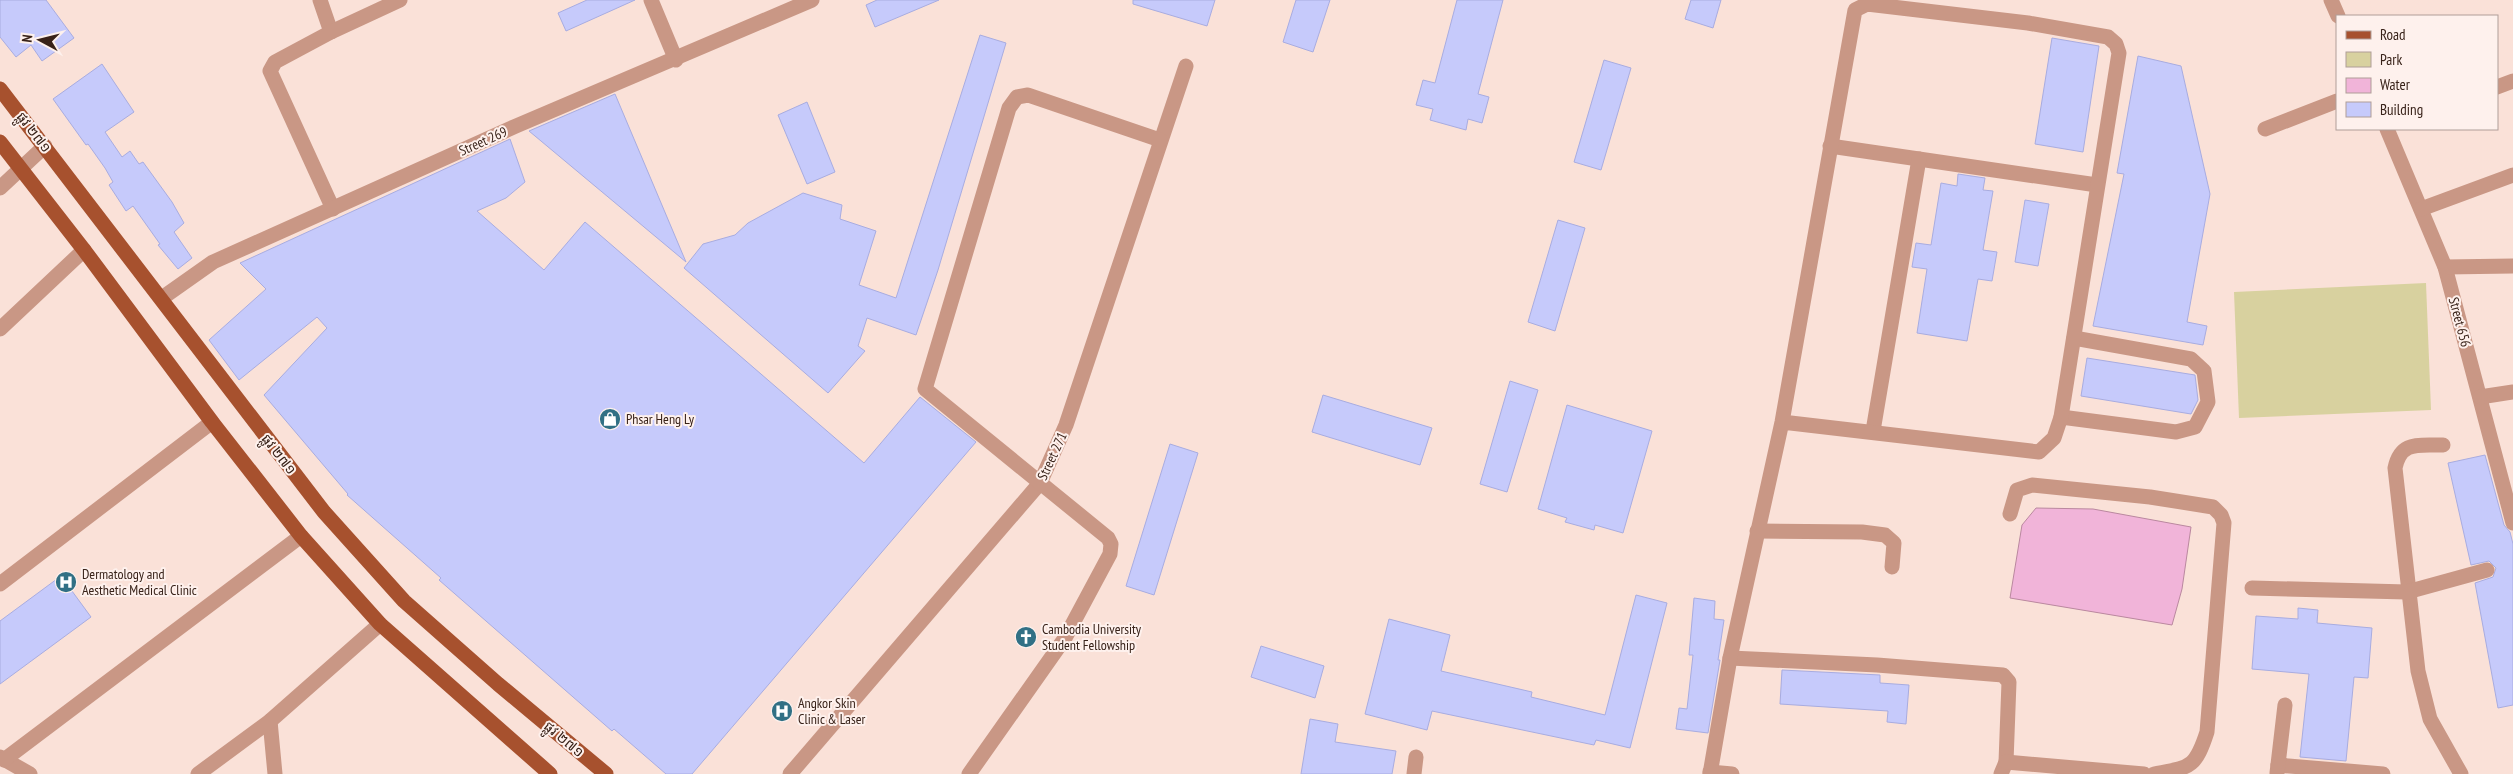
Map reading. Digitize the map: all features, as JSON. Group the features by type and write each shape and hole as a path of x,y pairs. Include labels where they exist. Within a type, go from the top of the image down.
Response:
{"main road":[{"name":"ផ្លូវ ២៧១","path":"0,89 162,298 324,512 404,600 498,684 606,774"},
{"path":"0,142 84,250 212,422 301,536 380,624 550,774"}],"street":[{"path":"320,0 331,32"},
{"path":"333,208 270,71 275,62 331,32 400,0"},
{"path":"651,0 676,60"},
{"name":"Street 269","path":"162,298 213,262 516,126 676,60 812,0"},
{"path":"2331,0 2338,15"},
{"path":"1732,774 1710,773 1730,658 1782,422 1855,10 1867,4 2028,23 2091,32 2108,37 2116,44 2118,53 2061,417 2054,438 2039,452 1873,431 1782,422"},
{"name":"Street 271","path":"790,774 1040,483 1066,425 1186,66"},
{"path":"2498,87 2513,81"},
{"path":"970,774 1065,638 1110,554 1111,544 1108,538 925,389 1009,108 1017,97 1028,95 1160,140"},
{"path":"2265,129 2336,101"},
{"name":"Street 656","path":"2387,130 2445,267 2480,397 2506,466 2513,523"},
{"path":"0,188 45,146"},
{"path":"1830,146 2097,185"},
{"path":"1873,431 1919,158"},
{"path":"2421,209 2513,175"},
{"path":"0,330 84,250"},
{"path":"2445,267 2513,266"},
{"path":"2061,417 2176,432 2195,427 2208,402 2204,371 2191,360 2074,338"},
{"path":"2480,397 2513,392"},
{"path":"0,584 212,422"},
{"path":"2444,445 2418,446 2403,449 2398,454 2395,468 2418,671 2430,719 2461,774"},
{"path":"2010,514 2017,490 2032,485 2150,497 2213,507 2221,515 2224,523 2207,732 2199,756 2188,767 2154,774"},
{"path":"1757,530 1862,532 1884,535 1894,543 1892,567"},
{"path":"30,774 2,758 301,536"},
{"path":"2252,588 2408,592 2487,570"},
{"path":"198,774 270,721 380,624"},
{"path":"1730,658 1877,665 2003,675 2009,682 2003,768 2144,774"},
{"path":"2285,705 2278,769 2382,774"},
{"path":"270,721 276,774"},
{"path":"1414,774 1416,757"}],"green space":[{"path":"2426,283 2431,410 2239,418 2234,292"}],"water":[{"path":"2036,508 2093,509 2191,527 2182,589 2172,625 2010,598 2022,525"}],"building":[{"path":"0,0 46,0 74,38 42,61 31,45 16,57 0,37"},
{"path":"587,0 635,0 566,31 558,13"},
{"path":"877,0 939,0 875,27 866,5"},
{"path":"1133,0 1215,0 1207,26 1133,4"},
{"path":"1296,0 1330,0 1313,52 1283,42"},
{"path":"1457,0 1503,0 1478,94 1489,97 1482,123 1468,119 1466,130 1430,120 1433,109 1416,105 1423,80 1435,83"},
{"path":"1691,0 1721,0 1713,28 1685,19"},
{"path":"980,35 1006,43 938,270 916,335 867,318 858,346 865,351 828,393 684,268 703,244 735,235 748,223 803,193 842,205 840,219 876,231 859,285 896,298"},
{"path":"2052,38 2099,46 2083,152 2035,144"},
{"path":"2138,56 2181,66 2210,194 2187,322 2207,326 2203,345 2093,326 2124,174 2117,173"},
{"path":"1604,60 1631,68 1601,170 1574,162"},
{"path":"102,64 134,112 105,132 122,157 130,151 139,164 143,162 172,202 184,223 174,232 192,258 178,269 158,245 160,244 133,206 126,211 109,185 113,182 105,168 53,99"},
{"path":"615,94 686,262 529,131"},
{"path":"807,102 835,172 807,184 778,115"},
{"name":"Phsar Heng Ly","path":"510,139 525,182 506,198 477,211 544,270 585,222 864,463 920,397 976,442 692,774 666,774 614,729 612,731 439,580 441,578 347,495 264,395 327,328 317,317 239,380 209,340 266,289 240,263"},
{"path":"1958,174 1985,178 1983,190 1993,191 1983,250 1997,252 1992,281 1978,279 1967,341 1917,333 1927,269 1912,267 1916,243 1931,245 1941,183 1957,186"},
{"path":"2025,200 2049,204 2038,266 2015,262"},
{"path":"1558,220 1585,228 1555,331 1528,322"},
{"path":"2087,358 2195,375 2198,400 2191,414 2081,396"},
{"path":"1510,381 1538,390 1507,492 1480,484"},
{"path":"1323,395 1432,428 1420,465 1312,432"},
{"path":"1567,405 1652,431 1623,533 1595,525 1594,530 1565,522 1567,518 1538,509"},
{"path":"1170,444 1198,453 1154,595 1126,586"},
{"path":"2485,455 2504,525 2510,532 2513,544 2513,705 2498,708 2475,583 2493,577 2496,568 2489,561 2471,565 2448,463"},
{"path":"61,576 91,617 0,684 0,621"},
{"path":"1636,595 1667,603 1630,748 1596,740 1594,745 1432,711 1427,730 1365,714 1389,619 1450,635 1441,671 1532,692 1531,697 1605,715"},
{"path":"1694,598 1715,601 1714,619 1724,620 1718,660 1720,660 1708,733 1676,729 1679,708 1687,709 1693,655 1689,655"},
{"path":"2298,608 2318,610 2317,623 2372,628 2368,678 2354,677 2346,761 2300,757 2309,674 2252,669 2256,616 2298,619"},
{"path":"1261,646 1324,666 1315,698 1251,677"},
{"path":"1782,670 1880,675 1880,683 1909,685 1906,724 1887,722 1888,711 1780,704"},
{"path":"1310,719 1338,724 1335,742 1396,751 1392,774 1301,774"}],"place":[{"name":"Phsar Heng Ly","path":"610,419"},
{"name":"Dermatology and Aesthetic Medical Clinic","path":"66,582"},
{"name":"Cambodia University Student Fellowship","path":"1026,637"},
{"name":"Angkor Skin Clinic & Laser","path":"782,711"}]}
